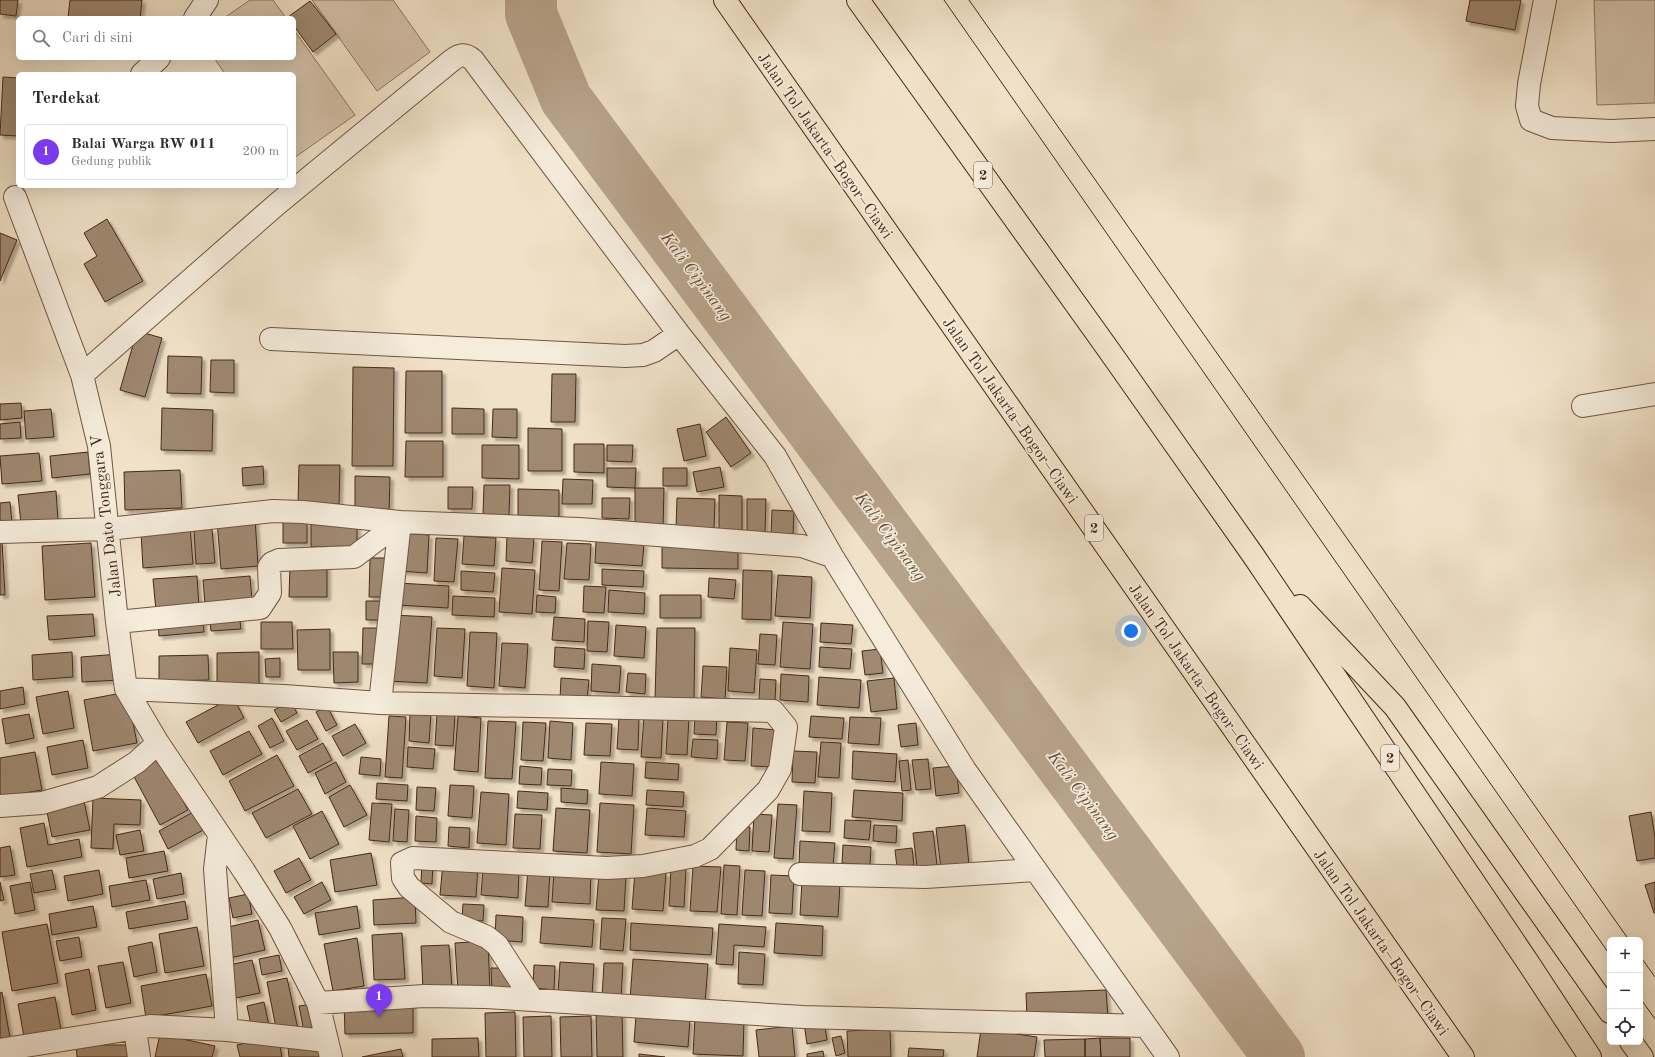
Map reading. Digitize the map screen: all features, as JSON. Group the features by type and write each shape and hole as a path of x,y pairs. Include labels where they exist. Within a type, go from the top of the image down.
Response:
{"highway":[{"name":"Jalan Tol Jakarta–Bogor–Ciawi","path":"725,0 1463,1057"},
{"name":"2","path":"858,0 1108,349 1253,555 1590,1057"},
{"path":"1253,555 1395,708 1608,1009"},
{"path":"1634,1045 1642,1057"}],"street":[{"path":"196,16 207,0"},
{"path":"1545,0 1529,84 1527,106 1532,120 1552,128 1611,131 1655,129"},
{"path":"82,375 276,205 451,61 462,55 468,56 473,60 679,334 775,456 832,556 965,770 1168,1057"},
{"path":"144,72 157,60"},
{"name":"Jalan Dato Tonggara V","path":"14,196 82,375 99,446 117,622 126,689 158,743 280,928 318,1003 329,1049"},
{"path":"271,339 625,356 644,355 679,334"},
{"path":"1584,406 1655,394"},
{"path":"0,532 108,529 273,511 303,512 400,522 579,529 802,546 832,556"},
{"path":"117,622 260,608 270,593 269,567 272,563 279,560 354,557 400,522"},
{"path":"380,703 400,522"},
{"path":"126,689 284,696 380,703 773,711 786,727 780,769 768,790 710,849 695,856 644,866 607,868 413,858 402,863 404,878 409,887 451,922 487,937 497,945 532,999"},
{"path":"0,806 42,804 98,787 137,762 158,743"},
{"path":"219,835 215,869 227,1030"},
{"path":"800,874 925,877 1036,870"},
{"path":"318,1003 424,996 486,997 803,1017 1146,1026"},
{"path":"0,1050 150,1026 227,1030 329,1049"},
{"path":"135,1029 139,1057"}],"shaded area":[{"path":"250,0 273,0 285,16 227,16"},
{"path":"312,0 393,0 430,52 377,91"},
{"path":"1594,0 1655,0 1655,103 1597,105"},
{"path":"296,33 355,115 296,157 296,72 224,72 215,60 296,60"}],"building":[{"path":"0,0 18,0 16,16 0,14"},
{"path":"70,0 142,0 140,16 68,16"},
{"path":"1470,0 1521,0 1515,30 1466,21"},
{"path":"310,1 336,34 313,52 296,29 296,16 289,16"},
{"path":"3,77 16,78 16,136 0,135"},
{"path":"107,219 143,281 105,302 84,264 97,256 84,233"},
{"path":"0,233 17,240 0,281"},
{"path":"137,331 162,338 145,397 120,390"},
{"path":"168,356 202,357 201,394 167,393"},
{"path":"211,360 234,360 234,393 210,392"},
{"path":"353,367 394,368 393,466 352,466"},
{"path":"406,371 442,371 442,433 405,433"},
{"path":"552,374 576,374 575,422 551,422"},
{"path":"21,403 22,418 0,420 0,404"},
{"path":"162,408 213,410 212,451 161,450"},
{"path":"452,408 484,409 484,434 452,434"},
{"path":"51,409 54,437 26,439 24,411"},
{"path":"493,409 517,409 517,438 492,437"},
{"path":"726,417 751,453 731,467 706,432"},
{"path":"20,422 21,438 0,439 0,424"},
{"path":"700,424 706,456 684,461 677,429"},
{"path":"528,428 562,429 562,471 528,471"},
{"path":"406,441 443,441 443,477 405,477"},
{"path":"574,444 604,444 604,473 574,472"},
{"path":"482,445 519,445 519,479 482,478"},
{"path":"607,445 633,445 632,462 607,461"},
{"path":"88,452 90,474 52,478 50,456"},
{"path":"39,453 42,481 2,484 0,456"},
{"path":"299,465 340,465 339,504 298,503"},
{"path":"263,466 264,484 243,486 242,468"},
{"path":"720,467 724,487 697,492 693,472"},
{"path":"607,468 636,468 635,488 607,487"},
{"path":"663,468 687,468 687,486 663,486"},
{"path":"180,470 182,508 125,510 124,472"},
{"path":"355,476 390,477 389,513 355,513"},
{"path":"563,479 593,480 592,504 562,504"},
{"path":"484,485 510,485 509,515 483,515"},
{"path":"448,487 473,487 472,509 448,509"},
{"path":"635,488 664,488 663,529 635,529"},
{"path":"518,489 559,490 559,517 518,516"},
{"path":"56,491 58,521 21,524 18,495"},
{"path":"719,495 742,496 742,533 719,533"},
{"path":"602,498 630,498 629,519 602,518"},
{"path":"677,498 715,499 714,530 676,529"},
{"path":"747,499 766,499 765,534 747,533"},
{"path":"10,502 12,523 0,524 0,503"},
{"path":"772,510 794,511 793,535 771,534"},
{"path":"255,518 258,566 221,569 217,521"},
{"path":"283,522 307,522 307,543 283,543"},
{"path":"311,524 357,525 357,547 311,547"},
{"path":"190,527 193,564 143,568 141,532"},
{"path":"212,529 215,563 196,564 194,531"},
{"path":"402,533 429,535 427,573 399,571"},
{"path":"464,536 496,538 494,566 462,564"},
{"path":"507,536 534,538 532,563 506,561"},
{"path":"436,538 458,539 454,582 434,581"},
{"path":"0,541 2,541 5,595 0,595"},
{"path":"542,541 562,542 559,591 539,590"},
{"path":"596,541 644,544 642,566 595,563"},
{"path":"91,543 95,597 45,600 42,546"},
{"path":"567,543 591,544 589,580 564,579"},
{"path":"662,545 738,546 738,569 662,568"},
{"path":"370,558 388,558 387,597 369,597"},
{"path":"290,565 327,566 327,597 289,597"},
{"path":"502,568 535,570 532,614 499,612"},
{"path":"602,569 644,571 643,587 602,585"},
{"path":"743,570 772,571 771,620 742,619"},
{"path":"461,571 495,573 493,592 461,590"},
{"path":"778,575 812,577 810,618 775,616"},
{"path":"197,576 199,607 156,611 153,579"},
{"path":"250,576 252,601 205,604 203,580"},
{"path":"709,578 736,580 734,599 708,597"},
{"path":"398,583 449,586 448,608 397,605"},
{"path":"584,586 606,587 604,613 583,612"},
{"path":"609,590 645,593 644,614 608,612"},
{"path":"537,595 556,597 555,613 536,612"},
{"path":"660,595 701,595 701,618 660,618"},
{"path":"453,596 495,598 494,617 452,615"},
{"path":"366,601 384,601 384,620 366,620"},
{"path":"239,613 241,629 211,631 209,615"},
{"path":"93,614 95,636 49,640 47,616"},
{"path":"203,615 204,632 159,636 158,619"},
{"path":"393,615 432,617 427,683 388,681"},
{"path":"554,617 585,619 584,642 552,640"},
{"path":"588,621 609,622 607,652 587,651"},
{"path":"261,622 292,622 293,649 261,649"},
{"path":"783,622 813,624 810,669 780,667"},
{"path":"821,623 853,625 851,644 820,642"},
{"path":"616,625 646,627 644,658 614,656"},
{"path":"363,628 383,628 382,664 362,664"},
{"path":"437,628 465,629 462,678 434,676"},
{"path":"657,628 695,628 694,699 655,698"},
{"path":"330,629 330,670 298,670 297,630"},
{"path":"470,632 497,633 494,688 467,686"},
{"path":"760,634 777,635 775,665 758,664"},
{"path":"502,643 528,644 525,688 499,686"},
{"path":"555,647 585,649 584,669 554,667"},
{"path":"820,647 852,649 850,669 819,667"},
{"path":"730,648 757,650 754,693 728,691"},
{"path":"880,649 883,673 865,675 862,651"},
{"path":"72,652 73,677 33,680 32,655"},
{"path":"259,652 259,684 217,685 217,653"},
{"path":"333,652 358,652 358,682 334,683"},
{"path":"119,654 121,680 82,682 81,657"},
{"path":"208,655 209,680 159,681 159,656"},
{"path":"280,658 280,677 266,677 265,659"},
{"path":"592,664 621,666 619,693 591,691"},
{"path":"703,666 727,667 725,699 701,697"},
{"path":"628,673 646,674 645,694 626,692"},
{"path":"781,674 809,676 808,702 780,700"},
{"path":"819,677 861,680 859,708 817,705"},
{"path":"561,678 589,680 587,700 560,699"},
{"path":"894,678 897,709 871,712 867,681"},
{"path":"760,679 776,680 775,700 759,700"},
{"path":"23,687 25,704 0,709 0,691"},
{"path":"68,691 74,728 43,734 36,697"},
{"path":"127,692 137,743 93,751 84,700"},
{"path":"233,697 244,718 198,743 186,722"},
{"path":"291,702 297,713 281,722 274,710"},
{"path":"327,706 337,725 326,731 316,712"},
{"path":"410,713 431,714 429,743 409,741"},
{"path":"437,713 455,715 453,746 435,745"},
{"path":"29,714 34,738 6,744 2,719"},
{"path":"695,714 717,715 716,735 694,734"},
{"path":"389,716 406,717 402,778 385,777"},
{"path":"458,716 481,718 478,772 454,770"},
{"path":"668,716 689,717 687,755 666,754"},
{"path":"811,716 844,718 842,739 809,737"},
{"path":"619,717 639,718 638,750 617,749"},
{"path":"644,717 663,718 661,758 641,757"},
{"path":"850,717 881,718 879,745 848,743"},
{"path":"272,718 284,741 270,748 258,726"},
{"path":"307,720 318,739 297,750 286,731"},
{"path":"488,721 516,722 512,779 485,778"},
{"path":"550,721 573,723 571,760 548,758"},
{"path":"523,722 546,723 543,761 521,760"},
{"path":"727,722 748,723 745,761 724,760"},
{"path":"586,723 612,724 610,756 584,755"},
{"path":"916,723 918,745 901,747 898,725"},
{"path":"355,724 366,743 343,756 332,736"},
{"path":"753,728 777,730 774,767 751,766"},
{"path":"249,731 262,754 223,775 210,751"},
{"path":"693,739 718,740 717,759 691,757"},
{"path":"83,740 88,768 52,775 47,747"},
{"path":"821,742 841,743 839,778 818,777"},
{"path":"323,743 332,760 308,773 299,756"},
{"path":"408,747 435,749 433,769 407,767"},
{"path":"793,751 817,752 815,783 792,782"},
{"path":"853,751 897,754 895,782 852,779"},
{"path":"35,752 42,790 0,797 0,758"},
{"path":"277,755 294,786 245,811 229,781"},
{"path":"361,757 381,759 380,776 359,774"},
{"path":"160,758 188,810 160,825 132,773"},
{"path":"928,759 931,789 916,790 912,760"},
{"path":"908,760 911,790 902,791 899,761"},
{"path":"336,762 346,782 325,794 315,773"},
{"path":"601,762 634,764 632,796 599,794"},
{"path":"646,762 679,764 678,780 645,778"},
{"path":"520,766 542,768 541,785 519,784"},
{"path":"956,766 959,793 936,796 933,768"},
{"path":"548,769 572,770 571,786 547,785"},
{"path":"377,783 408,785 407,801 376,799"},
{"path":"350,785 367,815 344,827 329,797"},
{"path":"450,785 474,786 472,818 448,816"},
{"path":"417,787 436,788 434,811 416,810"},
{"path":"561,788 588,790 587,804 561,802"},
{"path":"298,789 312,814 266,838 252,813"},
{"path":"647,790 684,792 683,807 646,805"},
{"path":"854,790 903,793 902,821 852,817"},
{"path":"518,791 548,793 547,810 517,808"},
{"path":"804,791 832,793 830,832 802,831"},
{"path":"481,792 509,794 506,845 477,843"},
{"path":"93,798 141,800 140,825 114,824 113,849 91,848"},
{"path":"84,801 90,830 52,837 46,807"},
{"path":"372,803 392,804 389,842 369,840"},
{"path":"600,803 634,805 631,854 597,852"},
{"path":"778,804 797,805 793,859 774,858"},
{"path":"556,808 590,810 587,853 553,851"},
{"path":"647,808 686,811 684,837 645,835"},
{"path":"395,809 409,810 407,842 393,841"},
{"path":"195,811 205,829 168,849 159,831"},
{"path":"322,811 339,844 310,859 293,826"},
{"path":"1651,812 1655,838 1655,858 1637,861 1629,816"},
{"path":"515,814 542,815 540,849 513,848"},
{"path":"754,814 772,815 769,852 752,851"},
{"path":"416,816 437,818 436,842 415,841"},
{"path":"845,820 871,821 869,840 844,838"},
{"path":"44,823 48,845 79,839 82,857 27,867 20,828"},
{"path":"874,825 897,826 896,843 873,841"},
{"path":"965,825 969,865 941,869 936,828"},
{"path":"449,827 470,828 469,848 448,846"},
{"path":"737,827 750,827 749,851 736,850"},
{"path":"140,830 144,851 120,855 116,835"},
{"path":"933,831 937,865 917,867 913,833"},
{"path":"800,841 835,843 833,866 799,864"},
{"path":"843,845 871,847 870,865 842,863"},
{"path":"10,846 15,875 0,877 0,848"},
{"path":"912,848 914,865 897,867 895,850"},
{"path":"164,851 168,871 129,878 126,858"},
{"path":"371,853 377,885 335,892 330,860"},
{"path":"299,858 311,880 286,893 274,871"},
{"path":"422,861 433,862 432,884 421,883"},
{"path":"443,862 478,865 476,897 440,895"},
{"path":"724,865 740,866 737,915 721,914"},
{"path":"693,866 721,867 717,912 690,911"},
{"path":"671,867 686,868 684,907 669,906"},
{"path":"483,869 519,871 518,898 481,895"},
{"path":"528,869 550,870 548,907 525,906"},
{"path":"52,870 56,889 34,893 30,874"},
{"path":"99,870 103,894 68,901 64,876"},
{"path":"554,870 591,872 590,904 552,902"},
{"path":"745,870 765,871 762,916 742,915"},
{"path":"635,871 666,873 663,911 632,909"},
{"path":"181,873 184,894 157,899 153,879"},
{"path":"599,873 626,875 624,911 596,910"},
{"path":"771,875 794,876 792,914 769,913"},
{"path":"146,880 150,900 112,907 109,886"},
{"path":"802,881 840,884 838,917 800,915"},
{"path":"0,882 4,900 0,901"},
{"path":"30,882 35,910 15,914 10,886"},
{"path":"322,882 331,900 304,914 294,897"},
{"path":"1655,882 1655,913 1654,913 1645,885"},
{"path":"248,894 252,914 233,918 229,898"},
{"path":"415,897 416,923 374,925 373,900"},
{"path":"185,901 188,919 129,929 126,912"},
{"path":"463,904 484,905 483,921 462,920"},
{"path":"93,906 97,927 52,935 49,914"},
{"path":"357,906 360,928 319,935 315,913"},
{"path":"496,915 523,917 522,942 495,940"},
{"path":"542,917 594,920 592,947 540,943"},
{"path":"602,918 626,919 623,951 600,949"},
{"path":"258,920 265,950 230,958 224,928"},
{"path":"631,923 713,928 711,955 630,950"},
{"path":"776,923 823,926 822,956 774,953"},
{"path":"47,924 58,983 12,991 2,932"},
{"path":"719,924 766,927 764,947 734,945 733,965 716,964"},
{"path":"197,927 204,966 165,973 159,934"},
{"path":"402,933 405,979 374,980 372,935"},
{"path":"79,937 82,957 60,961 56,941"},
{"path":"357,938 364,986 333,991 324,944"},
{"path":"488,941 490,991 458,992 455,943"},
{"path":"152,942 157,972 134,977 128,947"},
{"path":"449,945 452,988 423,990 421,946"},
{"path":"739,952 765,954 763,985 738,984"},
{"path":"279,955 282,971 262,975 259,959"},
{"path":"633,959 708,964 705,1004 630,1000"},
{"path":"252,960 260,993 236,998 229,965"},
{"path":"123,962 131,1003 106,1008 98,966"},
{"path":"560,962 594,964 592,996 558,994"},
{"path":"604,963 623,963 621,999 602,998"},
{"path":"534,965 555,966 554,990 533,988"},
{"path":"491,968 510,968 511,991 492,992"},
{"path":"89,969 96,1010 72,1015 65,974"},
{"path":"206,974 212,1006 146,1018 141,986"},
{"path":"287,978 298,1029 277,1033 267,982"},
{"path":"1106,990 1108,1017 1027,1019 1026,993"},
{"path":"2,992 10,1038 0,1040 0,993"},
{"path":"55,997 61,1030 24,1037 18,1004"},
{"path":"413,1000 413,1033 345,1034 344,1001"},
{"path":"264,1002 269,1026 252,1029 247,1006"},
{"path":"313,1004 318,1029 304,1032 299,1006"},
{"path":"622,1011 623,1057 597,1057 596,1012"},
{"path":"515,1012 516,1057 486,1057 485,1013"},
{"path":"551,1016 552,1057 524,1057 523,1017"},
{"path":"591,1016 592,1057 561,1057 560,1017"},
{"path":"636,1016 690,1020 688,1047 634,1042"},
{"path":"695,1018 744,1020 743,1056 693,1054"},
{"path":"824,1020 827,1040 807,1044 804,1023"},
{"path":"792,1026 795,1057 759,1057 756,1030"},
{"path":"890,1029 891,1057 848,1057 847,1031"},
{"path":"981,1029 1037,1037 1034,1057 977,1057"},
{"path":"160,1034 215,1046 212,1057 155,1057"},
{"path":"278,1036 282,1057 240,1057 237,1045"},
{"path":"841,1036 845,1053 836,1056 832,1038"},
{"path":"478,1038 479,1057 432,1057 432,1039"},
{"path":"1100,1038 1130,1038 1130,1057 1101,1057"},
{"path":"1100,1038 1101,1057 1085,1057 1085,1039"},
{"path":"1085,1039 1085,1057 1045,1057 1044,1040"},
{"path":"323,1041 326,1057 289,1057 288,1048"},
{"path":"76,1045 128,1045 128,1057 77,1057"},
{"path":"909,1048 944,1050 943,1057 908,1057"},
{"path":"401,1049 403,1057 362,1057"},
{"path":"823,1051 824,1057 807,1057 807,1054"},
{"path":"639,1054 665,1057 639,1057"}],"waterway":[{"name":"Kali Cipinang","path":"531,0 531,14 566,99 1279,1057"}],"tram line":[{"path":"944,0 1607,951"},
{"path":"969,0 1627,937"},
{"path":"1643,960 1655,977"},
{"path":"1643,1002 1655,1019"}],"place":[{"name":"Balai Warga RW 011","path":"379,1017"}]}
